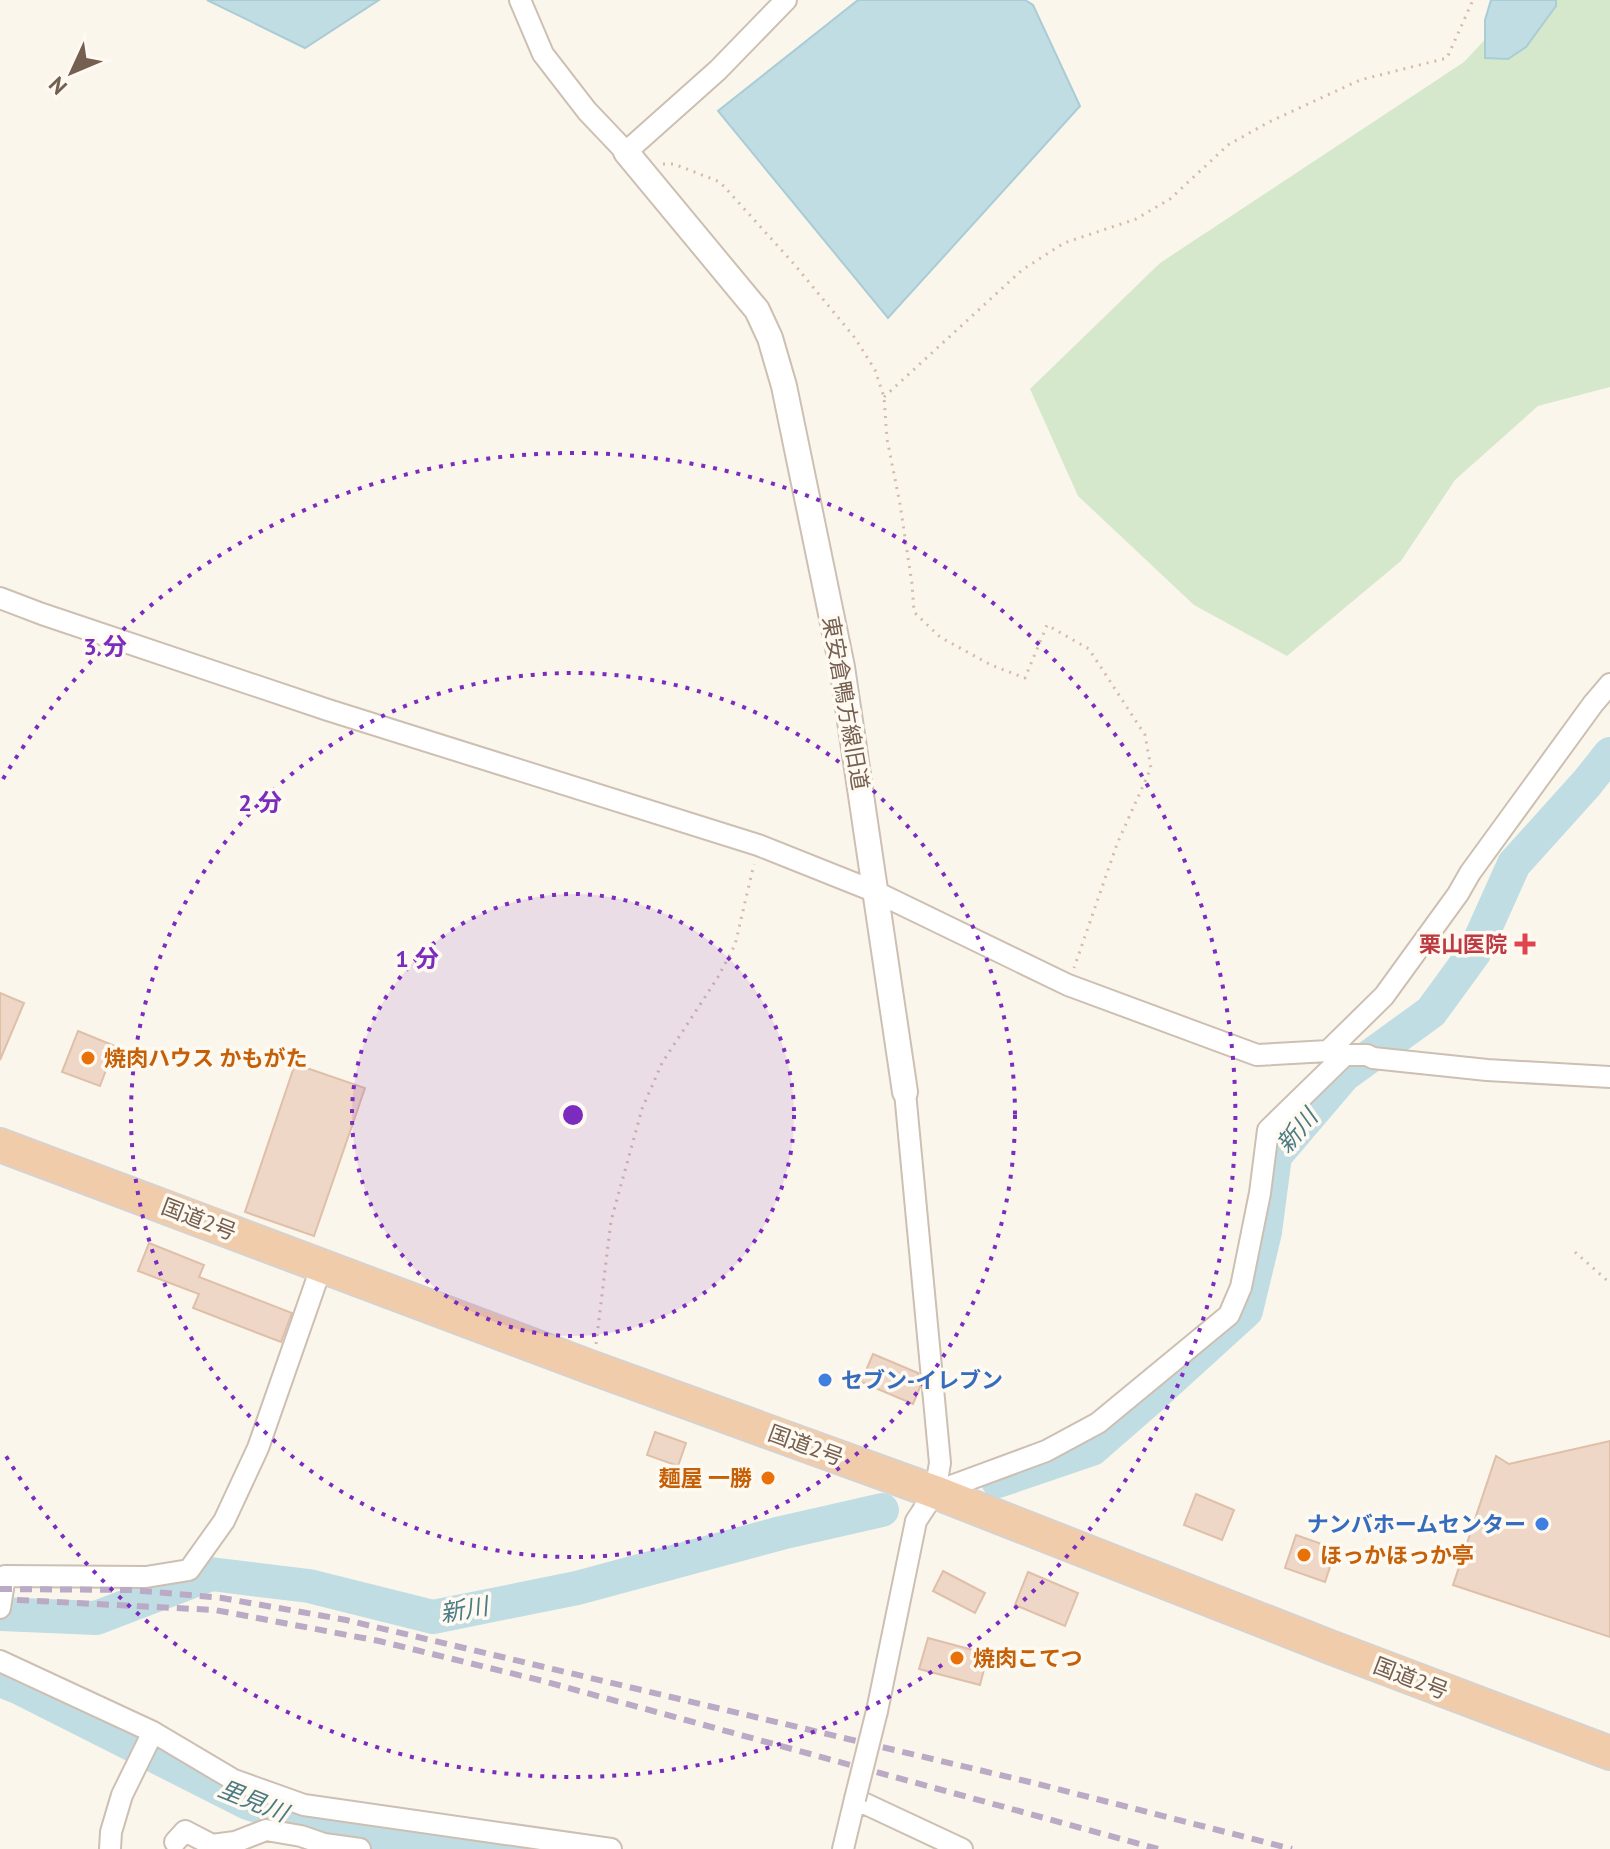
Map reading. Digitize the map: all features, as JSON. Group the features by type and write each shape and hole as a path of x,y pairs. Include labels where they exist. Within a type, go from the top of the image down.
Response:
{"highway":[{"name":"国道2号","path":"0,1145 593,1368 935,1492 1610,1753"}],"street":[{"name":"東安倉鴨方線旧道","path":"520,0 543,54 587,111 631,157 757,310 770,338 787,399 842,667 905,1092 940,1463 935,1492"},
{"path":"631,157 786,0"},
{"path":"0,598 343,714 758,845 876,892 1068,985 1257,1055 1337,1053 1487,1070 1610,1077"},
{"path":"843,1849 877,1711 916,1521 935,1492 1046,1451 1098,1423 1229,1315 1241,1287 1260,1193 1268,1130 1384,996 1470,873 1610,684"},
{"path":"0,1608 5,1576 146,1577 189,1570 224,1521 258,1448 322,1265"},
{"path":"0,1661 234,1780 304,1805 611,1849"},
{"path":"110,1849 122,1795 152,1736"},
{"path":"855,1799 962,1849"},
{"path":"175,1842 185,1831 212,1845 235,1842 266,1830 360,1849"}],"path":[{"path":"884,397 1022,270 1064,243 1136,219 1170,199 1228,145 1269,122 1360,80 1447,58 1473,0"},
{"path":"631,157 674,164 720,182 794,264 855,338 875,370 884,397 887,439 900,504 914,612 940,637 991,665 1025,678 1047,625 1089,649 1145,735 1151,768 1117,844 1068,985"},
{"path":"593,1368 611,1221 642,1109 662,1063 735,945 758,845"},
{"path":"1575,1252 1610,1283"}],"green space":[{"path":"1522,0 1610,0 1610,387 1538,406 1455,480 1401,561 1287,656 1194,605 1078,496 1030,389 1160,263 1464,62"}],"water":[{"path":"207,0 379,0 305,48"},
{"path":"858,0 1025,0 1033,5 1080,106 888,318 718,111"},
{"path":"1491,0 1556,0 1556,6 1526,47 1508,59 1485,58 1485,20"}],"building":[{"path":"0,993 24,1003 0,1060"},
{"path":"78,1031 115,1046 100,1086 62,1072"},
{"path":"295,1064 365,1088 314,1236 245,1212"},
{"path":"149,1243 204,1265 199,1277 292,1313 281,1342 193,1308 199,1294 138,1271"},
{"path":"873,1354 918,1373 920,1387 913,1404 861,1382"},
{"path":"655,1432 686,1443 678,1466 647,1455"},
{"name":"ナンバホームセンター","path":"1610,1441 1610,1637 1453,1585 1496,1456 1509,1464"},
{"path":"1196,1494 1234,1510 1222,1540 1184,1525"},
{"path":"1296,1535 1336,1549 1325,1582 1285,1568"},
{"path":"943,1571 985,1593 975,1613 933,1591"},
{"path":"1028,1572 1078,1593 1065,1626 1015,1605"},
{"path":"928,1638 988,1654 980,1685 919,1669"}],"waterway":[{"name":"新川","path":"998,1481 1092,1449 1246,1311 1265,1232 1275,1156 1344,1075 1431,1012 1474,953 1514,864 1610,754"},
{"name":"新川","path":"0,1614 96,1618 211,1574 309,1586 433,1617 577,1588 781,1533 882,1510"},
{"name":"里見川","path":"0,1680 248,1803 295,1818 364,1832 527,1849"}],"railway":[{"path":"0,1589 131,1590 222,1598 346,1620 1038,1784 1292,1849"},
{"path":"17,1600 215,1610 379,1641 543,1681 1158,1849"}],"place":[{"name":"栗山医院","path":"1525,944"},
{"name":"焼肉ハウス かもがた","path":"88,1058"},
{"name":"セブン-イレブン","path":"825,1380"},
{"name":"麺屋 一勝","path":"768,1478"},
{"name":"ナンバホームセンター","path":"1542,1524"},
{"name":"ほっかほっか亭","path":"1304,1555"},
{"name":"焼肉こてつ","path":"957,1658"}]}
